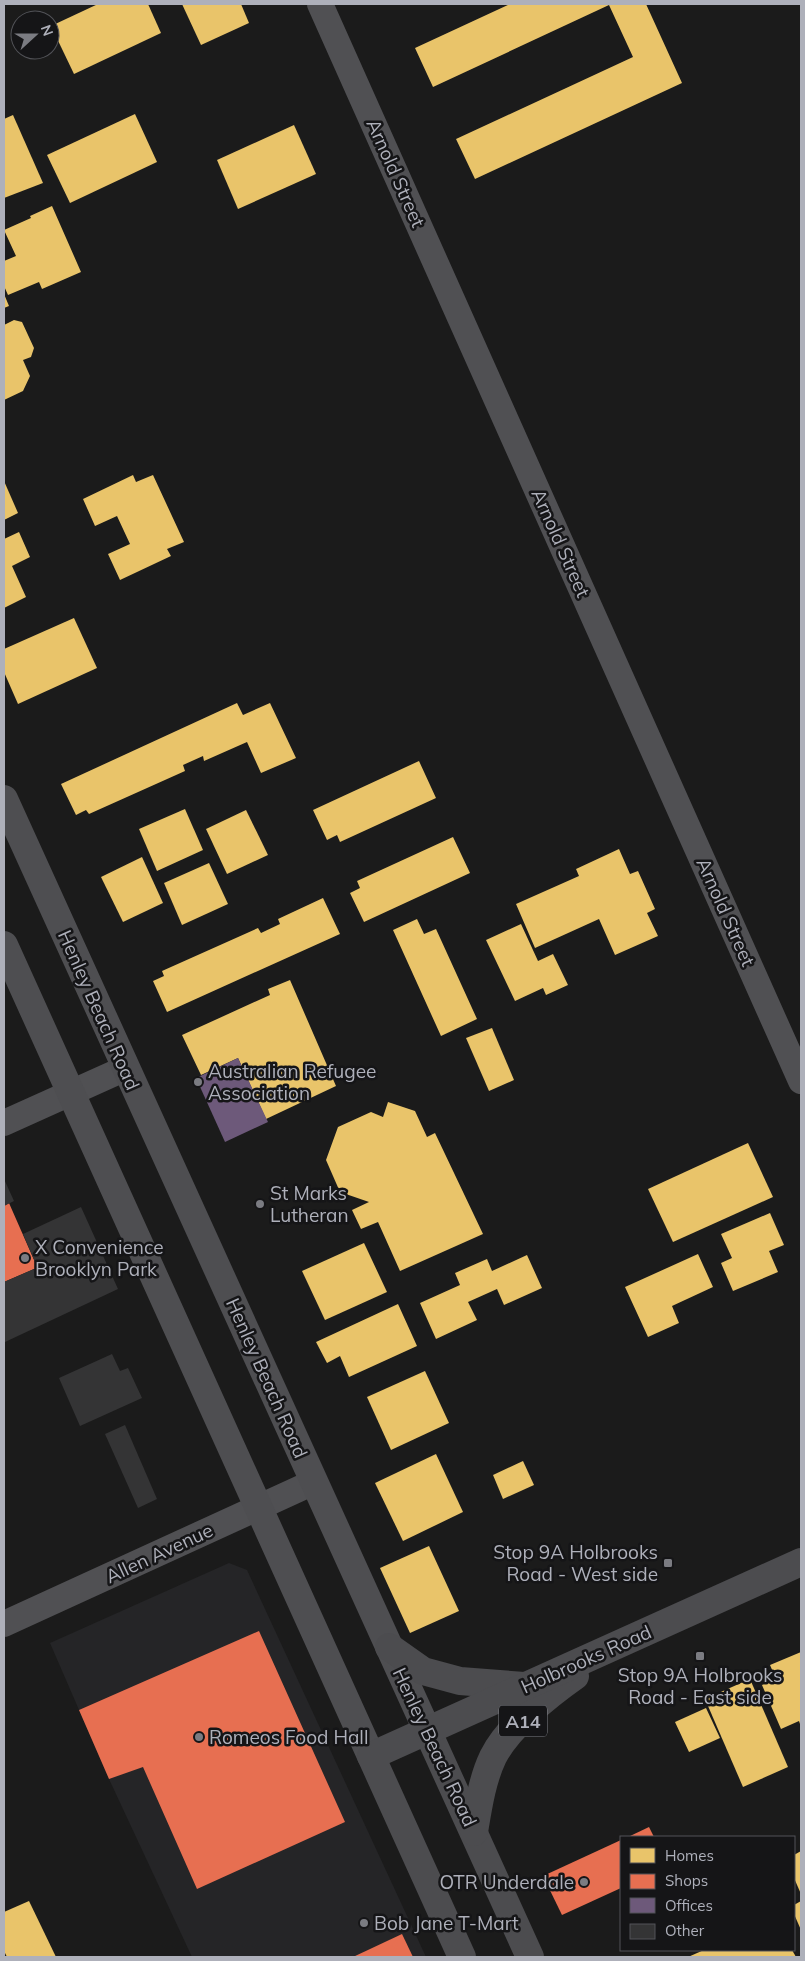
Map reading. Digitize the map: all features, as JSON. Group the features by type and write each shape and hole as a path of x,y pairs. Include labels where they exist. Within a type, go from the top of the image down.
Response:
{"main road":[{"name":"Henley Beach Road","path":"4,799 530,1957"},
{"path":"4,945 462,1957"},
{"name":"Holbrooks Road","path":"370,1756 801,1562"},
{"name":"A14","path":"474,1832 478,1804 489,1769 505,1738 551,1693 621,1643"},
{"path":"389,1647 423,1671 460,1681 526,1686"}],"street":[{"name":"Arnold Street","path":"320,4 801,1082"},
{"path":"4,1123 126,1068"},
{"name":"Allen Avenue","path":"4,1624 314,1482"}],"shaded area":[{"path":"229,1563 247,1570 426,1957 192,1957 109,1779 50,1643"}],"building: Homes":[{"path":"98,4 148,4 161,33 74,74 60,45 60,22"},
{"path":"182,4 241,4 249,23 201,45"},
{"path":"510,4 646,4 682,83 475,179 456,139 633,57 609,5 433,87 415,48"},
{"path":"135,114 157,162 70,203 47,155"},
{"path":"13,115 43,183 4,198 4,119"},
{"path":"294,125 316,174 238,209 217,160"},
{"path":"52,206 81,272 42,289 39,282 8,295 4,286 4,261 16,256 4,230"},
{"path":"4,294 9,306 4,308"},
{"path":"14,320 22,322 34,348 31,357 23,360 30,376 23,391 4,400 4,325"},
{"path":"133,475 136,482 153,475 184,542 167,549 171,556 120,580 108,554 130,544 117,516 95,526 83,499"},
{"path":"4,481 18,513 4,520"},
{"path":"19,532 30,557 12,566 26,597 4,608 4,539"},
{"path":"74,618 97,668 18,704 4,672 4,649"},
{"path":"237,703 243,715 270,703 296,758 261,773 247,742 204,761 203,756 183,765 185,771 89,814 86,810 76,815 61,784"},
{"path":"419,761 436,798 340,842 337,835 327,840 313,810"},
{"path":"185,809 203,850 157,871 139,829"},
{"path":"246,810 268,855 227,874 206,829"},
{"path":"453,837 470,873 364,922 350,893 360,888 357,881"},
{"path":"619,849 630,874 638,871 655,909 647,913 658,936 615,955 599,919 535,948 516,904 579,876 576,869"},
{"path":"142,857 163,903 123,922 101,877"},
{"path":"209,863 228,904 182,925 164,883"},
{"path":"323,898 340,934 167,1012 153,981 164,976 162,971 258,928 261,933 280,924 278,919"},
{"path":"417,919 424,934 436,929 477,1019 441,1036 393,930"},
{"path":"521,924 538,961 553,954 568,985 546,995 543,988 515,1001 486,940"},
{"path":"290,980 336,1086 266,1119 238,1058 201,1075 182,1035 270,995 268,989"},
{"path":"492,1028 514,1080 489,1091 466,1038"},
{"path":"388,1102 415,1111 427,1137 435,1133 483,1234 400,1271 378,1222 361,1229 352,1210 369,1202 340,1192 326,1160 338,1127 371,1112 383,1117"},
{"path":"748,1143 773,1197 673,1242 648,1189"},
{"path":"770,1213 784,1245 769,1251 778,1272 733,1291 721,1263 732,1258 721,1234"},
{"path":"364,1243 387,1292 325,1320 302,1271"},
{"path":"698,1254 713,1287 672,1306 679,1323 648,1337 625,1287"},
{"path":"527,1255 542,1288 504,1305 497,1289 468,1302 477,1320 436,1339 420,1303 460,1285 455,1273 487,1259 492,1271"},
{"path":"398,1304 417,1346 349,1377 340,1356 327,1363 316,1342"},
{"path":"425,1371 449,1423 391,1450 367,1397"},
{"path":"436,1454 463,1512 403,1541 375,1483"},
{"path":"523,1461 534,1485 503,1499 493,1475"},
{"path":"429,1546 459,1611 410,1633 380,1568"},
{"path":"801,1652 801,1727 799,1721 781,1729 762,1685 776,1679 770,1665"},
{"path":"750,1679 788,1767 743,1787 705,1699"},
{"path":"706,1708 720,1738 689,1752 675,1722"},
{"path":"801,1851 801,1894 795,1880 795,1854"},
{"path":"29,1901 56,1957 7,1957 4,1951 4,1912"},
{"path":"801,1901 801,1930 795,1916 795,1904"},
{"path":"702,1951 793,1951 796,1957 688,1957"}],"building: Shops":[{"path":"9,1203 38,1269 4,1282 4,1206"},
{"name":"Romeos Food Hall","path":"259,1631 345,1822 197,1889 143,1767 109,1779 79,1710"},
{"path":"649,1827 654,1836 630,1836"},
{"name":"OTR Underdale","path":"620,1840 620,1888 562,1915 543,1876"},
{"path":"402,1934 413,1957 353,1957"}],"building: Offices":[{"path":"238,1058 268,1122 225,1142 196,1078"}],"building: Other":[{"path":"4,1179 14,1201 4,1206"},
{"path":"81,1207 118,1289 5,1342 4,1282 38,1269 23,1234"},
{"path":"112,1354 120,1371 128,1368 142,1398 80,1426 59,1378"},
{"path":"125,1425 157,1499 138,1508 105,1434"}],"place":[{"name":"Australian Refugee Association","path":"198,1082"},
{"name":"St Marks Lutheran","path":"260,1204"},
{"name":"X Convenience Brooklyn Park","path":"25,1258"},
{"name":"Stop 9A Holbrooks Road - West side","path":"668,1563"},
{"name":"Stop 9A Holbrooks Road - East side","path":"700,1656"},
{"name":"Romeos Food Hall","path":"199,1737"},
{"name":"OTR Underdale","path":"584,1882"},
{"name":"Bob Jane T-Mart","path":"364,1923"}]}
